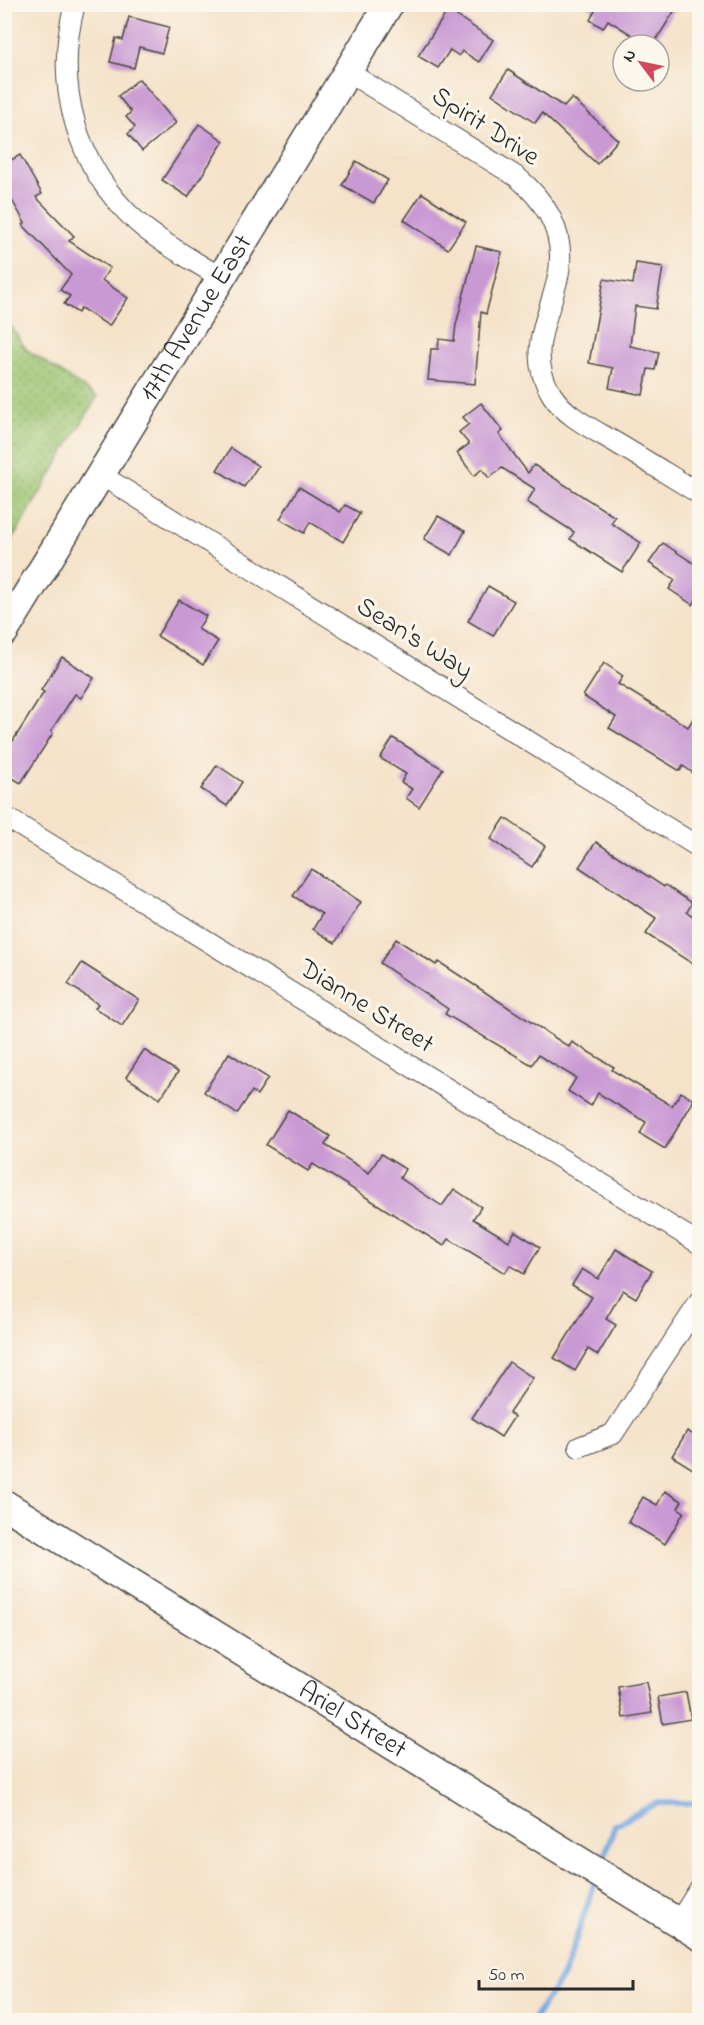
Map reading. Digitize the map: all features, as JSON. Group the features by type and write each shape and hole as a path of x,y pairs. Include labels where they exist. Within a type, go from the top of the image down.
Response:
{"street":[{"path":"75,4 69,27 66,57 67,87 75,126 95,172 117,202 138,223 163,242 221,278"},
{"name":"17th Avenue East","path":"4,632 389,4"},
{"name":"Spirit Drive","path":"348,72 517,177 534,192 547,210 556,231 560,253 557,283 541,332 539,354 546,383 554,397 574,417 699,494"},
{"name":"Sean's Way","path":"100,475 699,848"},
{"name":"Dianne Street","path":"4,816 699,1244"},
{"path":"579,1447 613,1434 699,1301"},
{"name":"Ariel Street","path":"4,1504 689,1929"},
{"path":"689,1929 699,1888"}],"green space":[{"path":"5,318 26,349 97,397 5,552"}],"building":[{"path":"584,4 666,4 675,10 661,33 629,33 608,20 603,28 590,20 595,11"},
{"path":"448,10 493,40 479,62 462,51 459,56 450,50 438,68 418,56"},
{"path":"129,17 169,27 162,53 139,47 134,68 110,62 116,38 123,40"},
{"path":"508,70 564,107 572,98 618,140 597,164 542,113 535,123 492,94"},
{"path":"139,79 176,123 142,151 128,134 135,127 126,117 131,112 118,96"},
{"path":"199,124 224,141 188,197 162,180"},
{"path":"20,155 42,194 36,197 74,236 69,241 110,268 102,280 128,298 109,326 81,308 78,313 64,304 70,296 60,290 71,275 23,225 25,223 4,186 4,164"},
{"path":"356,161 388,180 374,203 342,185"},
{"path":"422,193 466,222 448,249 404,220"},
{"path":"476,246 502,252 486,314 481,312 475,384 428,380 431,349 438,349 439,339 454,341"},
{"path":"636,263 663,267 656,309 635,306 630,346 659,352 655,370 648,369 643,395 609,388 613,368 589,363 604,279 633,284"},
{"path":"481,403 503,431 499,434 528,473 534,465 615,517 611,523 641,543 622,572 570,539 574,532 527,502 535,489 502,468 489,478 482,469 474,476 457,453 469,444 459,432 469,424 463,417"},
{"path":"231,448 258,466 244,487 217,470"},
{"path":"299,487 340,512 345,505 360,513 343,542 310,522 304,533 280,519"},
{"path":"438,516 465,531 452,555 424,539"},
{"path":"663,543 699,567 699,595 693,605 669,589 675,580 649,563"},
{"path":"488,586 514,601 493,636 468,621"},
{"path":"179,600 206,616 198,629 218,641 203,665 157,636"},
{"path":"62,657 94,678 81,698 75,694 21,783 4,773 4,755 44,692 41,690"},
{"path":"604,663 623,676 618,684 688,727 699,709 699,777 683,766 680,771 609,728 616,717 583,696"},
{"path":"393,738 443,769 419,807 406,798 412,789 401,782 406,774 380,758"},
{"path":"217,765 242,782 227,806 201,789"},
{"path":"505,818 545,846 532,867 491,839"},
{"path":"596,842 692,903 687,912 699,920 699,968 646,934 656,918 579,867"},
{"path":"311,869 361,902 335,943 313,929 322,914 293,896"},
{"path":"396,939 436,965 439,962 569,1047 572,1042 614,1067 612,1070 672,1106 681,1092 694,1100 665,1149 640,1134 646,1122 598,1093 591,1106 568,1091 576,1078 538,1055 532,1065 445,1014 448,1009 380,963"},
{"path":"82,963 139,1000 122,1026 95,1008 98,1004 68,984"},
{"path":"144,1050 178,1072 160,1099 126,1077"},
{"path":"229,1053 268,1078 257,1095 252,1091 237,1114 204,1092"},
{"path":"288,1110 330,1136 325,1145 369,1173 381,1154 405,1169 400,1178 442,1206 454,1189 481,1207 473,1219 509,1241 515,1231 540,1247 524,1274 510,1265 505,1273 449,1239 444,1246 313,1164 308,1171 266,1145"},
{"path":"616,1249 652,1271 636,1298 623,1290 606,1319 616,1325 598,1355 588,1349 575,1371 554,1358 592,1297 572,1285 582,1269 598,1279"},
{"path":"509,1362 533,1378 509,1413 514,1417 501,1437 472,1418"},
{"path":"687,1431 699,1438 699,1473 672,1456"},
{"path":"665,1491 682,1501 678,1508 684,1512 665,1544 628,1522 643,1497 657,1505"},
{"path":"646,1682 652,1713 623,1718 618,1687"},
{"path":"686,1692 691,1719 663,1724 658,1697"}],"waterway":[{"path":"601,1867 615,1825 657,1803 700,1803"},
{"path":"533,2020 564,1974 596,1879"}]}
